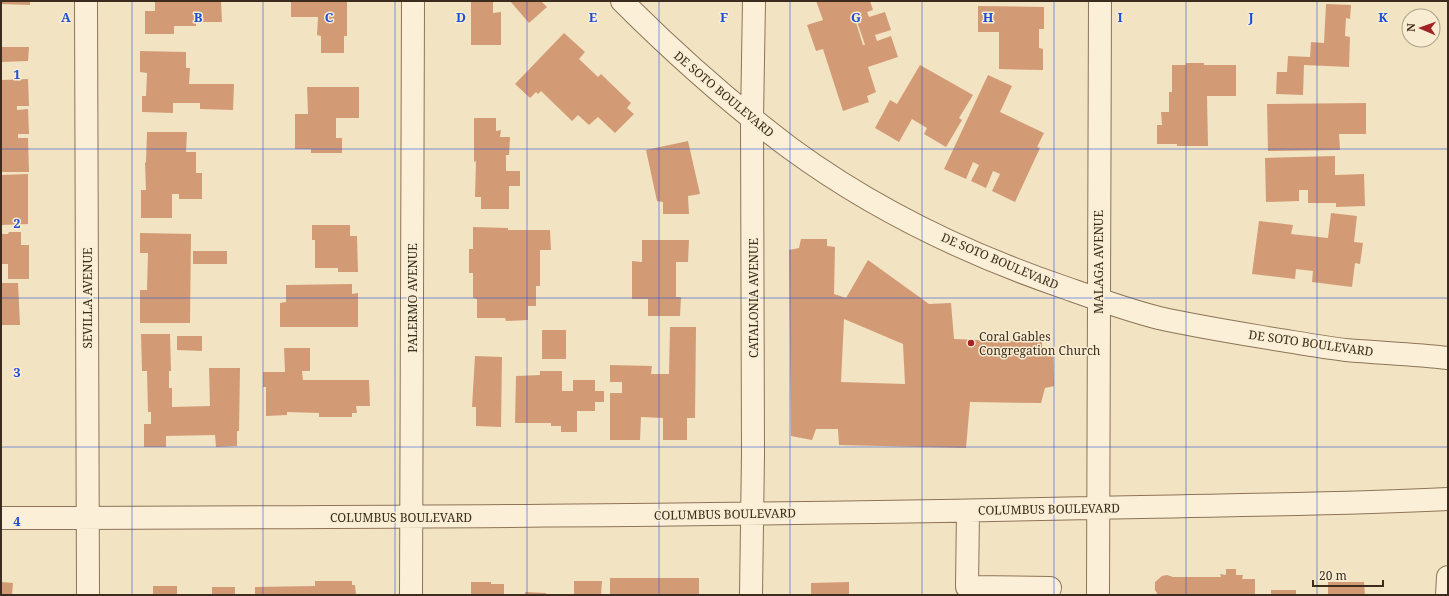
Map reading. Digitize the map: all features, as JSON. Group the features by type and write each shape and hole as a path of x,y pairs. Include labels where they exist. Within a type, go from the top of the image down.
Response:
{"street":[{"name":"SEVILLA AVENUE","path":"86,1 88,595"},
{"name":"PALERMO AVENUE","path":"412,595 413,1"},
{"name":"DE SOTO BOULEVARD","path":"622,1 661,40 700,75 752,118 825,172 854,191 900,216 1009,267 1126,309 1191,325 1311,346 1448,358"},
{"name":"CATALONIA AVENUE","path":"751,595 753,454 752,118 754,1"},
{"name":"MALAGA AVENUE","path":"1098,595 1097,508 1100,1"},
{"path":"1448,353 1448,365"},
{"name":"COLUMBUS BOULEVARD","path":"1,518 412,517 968,511 1448,499"},
{"path":"968,511 967,587 1050,588"},
{"path":"1447,595 1448,577"}],"building":[{"path":"1,1 30,1 30,5 1,4"},
{"path":"155,1 221,1 222,22 196,22 196,26 174,26 174,34 145,34 145,11 155,11"},
{"path":"291,1 347,1 347,36 344,36 344,53 321,53 321,36 317,35 318,17 291,17"},
{"path":"471,1 493,1 493,13 501,12 501,45 471,45"},
{"path":"510,1 541,1 547,7 529,23"},
{"path":"816,1 870,1 873,10 867,12 869,17 885,12 891,30 875,35 877,41 891,36 898,57 868,67 876,92 867,96 869,102 843,111 823,49 816,51 807,25 823,20","holes":["855,16 863,39 865,45 863,45"]},
{"path":"1326,4 1351,5 1350,19 1346,18 1345,36 1350,37 1349,67 1304,65 1303,95 1276,94 1277,72 1287,72 1288,56 1310,57 1311,42 1324,43"},
{"path":"978,6 1044,7 1044,29 1039,29 1039,48 1043,49 1043,70 999,69 999,32 978,32"},
{"path":"564,33 585,52 579,59 598,77 601,74 631,103 627,108 634,114 615,133 598,117 589,125 578,115 572,121 541,91 538,94 536,92 530,98 515,84"},
{"path":"1,47 29,47 28,61 1,62"},
{"path":"140,51 186,52 186,68 190,68 189,84 234,84 233,110 200,109 200,103 173,103 173,113 142,112 142,96 146,96 147,73 140,72"},
{"path":"1186,63 1204,63 1204,65 1236,65 1236,96 1207,96 1208,146 1177,146 1177,144 1157,144 1157,125 1162,125 1161,112 1169,112 1169,92 1172,92 1172,65 1186,65"},
{"path":"920,65 973,95 959,118 962,120 946,147 924,134 927,128 912,119 899,142 875,128 890,100 897,104"},
{"path":"988,75 1012,86 1000,112 1044,133 1037,147 1040,148 1015,202 992,191 1000,174 993,171 986,188 971,181 979,165 973,162 966,179 944,169"},
{"path":"28,79 29,106 17,106 17,110 28,109 29,134 18,134 18,138 28,138 29,172 1,172 1,80"},
{"path":"307,87 359,87 359,118 336,118 336,138 342,138 342,153 311,153 311,149 295,149 295,114 308,114"},
{"path":"1366,103 1366,134 1339,134 1340,150 1268,151 1267,104"},
{"path":"474,118 496,118 496,131 501,130 500,137 510,137 509,155 506,155 506,171 520,171 520,186 509,186 509,209 481,209 481,197 475,197 476,161 474,162"},
{"path":"147,132 187,132 186,152 196,152 196,173 202,173 202,199 179,199 179,194 172,194 172,218 141,218 141,190 146,190 145,163"},
{"path":"688,141 700,194 688,196 689,214 663,214 663,202 657,201 646,150"},
{"path":"1335,156 1335,175 1364,174 1365,206 1336,207 1336,203 1308,203 1308,190 1299,190 1299,201 1266,202 1265,158"},
{"path":"28,174 28,224 1,225 1,175"},
{"path":"1331,213 1357,216 1354,242 1363,243 1360,264 1355,263 1352,287 1312,282 1313,271 1296,269 1295,279 1252,274 1259,221 1293,225 1291,234 1328,238"},
{"path":"312,225 350,225 350,236 357,236 358,272 338,272 338,268 315,268 315,240 312,240"},
{"path":"473,227 508,228 508,230 550,230 551,250 540,250 540,286 536,286 536,306 528,306 528,320 506,321 505,318 477,318 477,299 473,298 473,273 469,273 469,249 473,249"},
{"path":"9,232 21,232 21,245 29,245 29,279 8,279 8,264 1,264 1,234 8,234"},
{"path":"140,233 191,234 190,323 140,323 140,290 147,290 148,253 140,253"},
{"name":"Coral Gables Congregation Church","path":"801,239 827,239 827,246 835,247 834,294 846,298 868,260 929,304 951,303 954,339 1028,342 1031,335 1042,337 1042,355 1053,354 1054,386 1045,388 1041,403 970,402 966,448 839,445 838,429 816,429 812,440 791,436 789,250 799,248","holes":["844,319 903,344 905,384 841,382"]},
{"path":"642,240 689,240 688,262 676,262 676,297 681,297 680,316 648,316 648,299 632,299 632,261 642,262"},
{"path":"193,251 227,251 227,264 193,264"},
{"path":"1,283 18,283 20,325 1,325"},
{"path":"352,284 352,294 358,293 358,327 280,327 280,303 286,302 286,285"},
{"path":"670,327 696,327 695,418 687,418 687,440 663,440 663,418 641,417 640,440 610,440 610,393 622,393 622,382 610,382 610,365 652,366 651,374 669,374"},
{"path":"542,330 566,330 566,359 542,359"},
{"path":"141,334 170,334 171,371 169,371 169,388 172,388 172,407 210,406 209,368 240,368 239,431 237,431 237,446 216,447 215,435 166,436 166,447 144,447 144,424 151,424 151,412 148,412 147,371 142,371"},
{"path":"177,336 202,336 202,351 177,350"},
{"path":"284,348 310,348 310,371 302,371 303,380 369,380 370,406 356,406 357,413 352,413 352,417 319,417 319,413 287,412 287,415 266,416 266,387 263,387 263,372 285,372"},
{"path":"475,356 502,357 501,427 476,426 476,407 472,407"},
{"path":"540,371 562,371 562,391 573,391 573,380 595,380 595,391 604,391 604,402 595,402 595,411 577,411 577,432 561,432 561,426 551,426 551,423 515,423 516,376 540,375"},
{"path":"1226,569 1236,569 1236,575 1243,575 1242,579 1255,579 1255,595 1158,595 1155,590 1155,582 1162,576 1221,577 1220,574 1226,575"},
{"path":"610,578 699,578 699,595 610,595"},
{"path":"315,581 352,581 352,585 355,585 356,595 255,595 255,587 315,586"},
{"path":"574,581 602,581 601,595 574,595"},
{"path":"1,582 13,583 12,595 1,595"},
{"path":"471,582 491,582 491,584 504,584 504,595 471,595"},
{"path":"849,582 849,595 811,595 811,583"},
{"path":"1328,582 1364,582 1365,595 1328,595"},
{"path":"153,586 177,586 177,595 153,595"},
{"path":"212,587 235,587 235,595 212,595"},
{"path":"1271,590 1296,590 1296,595 1271,595"},
{"path":"525,592 546,593 546,595 525,595"}],"place":[{"name":"Coral Gables Congregation Church","path":"971,343"}]}
